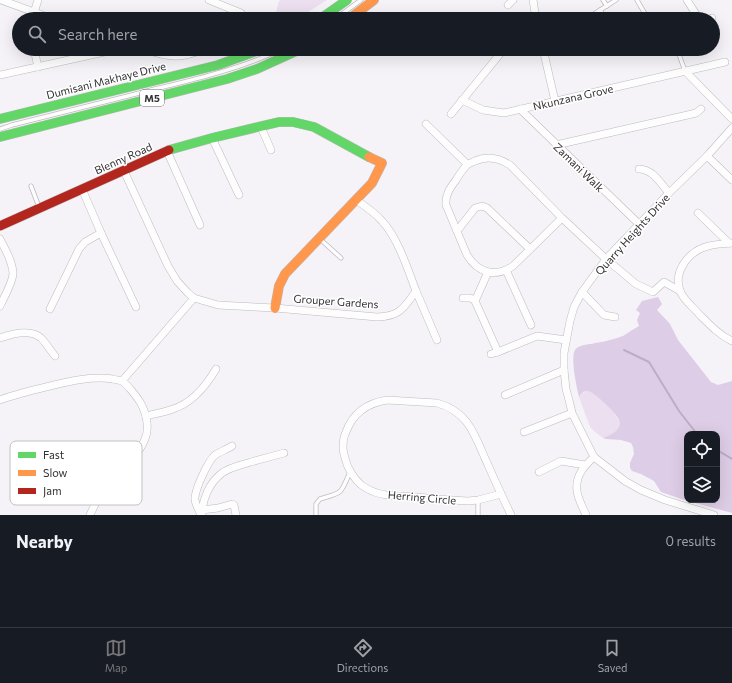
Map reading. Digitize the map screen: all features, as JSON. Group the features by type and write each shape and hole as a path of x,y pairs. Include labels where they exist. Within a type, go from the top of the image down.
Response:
{"main road":[{"path":"330,12 347,0"},
{"path":"359,12 374,0"},
{"name":"Dumisani Makhaye Drive","path":"0,120 218,65 243,56"},
{"name":"M5","path":"0,135 227,79 257,69 286,56"},
{"name":"Blenny Road","path":"0,226 167,151 212,138 279,122 304,124 328,134 363,155 382,163"},
{"name":"Grouper Gardens","path":"275,308 279,287 285,274 372,183 382,163"}],"street":[{"path":"2,0 26,12"},
{"path":"33,12 38,0"},
{"path":"209,0 239,12"},
{"path":"687,0 695,12"},
{"path":"36,56 38,67"},
{"path":"0,75 87,56"},
{"path":"167,56 183,56"},
{"path":"451,114 498,56"},
{"path":"545,56 555,101"},
{"name":"Nkunzana Grove","path":"462,100 483,110 504,113 725,62"},
{"path":"685,71 732,119"},
{"name":"Zamani Walk","path":"520,109 639,224"},
{"path":"556,145 692,114 701,109"},
{"path":"426,124 467,164"},
{"path":"261,127 271,150"},
{"name":"Quarry Heights Drive","path":"714,515 665,500 641,490 625,481 594,457 572,413 566,389 564,353 574,307 582,292 606,259 669,193 707,156 732,128"},
{"path":"212,138 239,196"},
{"path":"167,151 200,225"},
{"path":"707,156 732,180"},
{"path":"562,218 513,266 506,270 492,273 477,267 467,255 446,205 446,198 449,188 467,164 480,158 493,158 505,162 510,165 562,218 606,259 636,284 653,292 664,282 680,291"},
{"path":"639,169 648,171 669,193"},
{"path":"122,381 194,298 177,281 168,266 124,171"},
{"path":"82,189 136,307"},
{"path":"356,200 383,222 390,232 406,265 437,340"},
{"path":"457,231 476,207 482,206 487,208 530,249"},
{"path":"698,213 731,243"},
{"path":"50,309 79,249 85,242 101,233"},
{"path":"0,239 10,260 13,272 12,279 0,306"},
{"path":"731,243 704,247 698,250 690,256 681,268 678,281 680,291 686,300 715,330 732,341"},
{"path":"506,270 531,325"},
{"path":"488,272 475,300 495,353 537,336 566,340"},
{"name":"Grouper Gardens","path":"194,298 218,305 275,308 377,317 389,316 399,312 416,291"},
{"path":"582,292 604,315 615,317"},
{"path":"463,298 475,300"},
{"path":"0,338 14,334 31,333 40,337 55,356"},
{"path":"146,416 177,408 187,402 211,378 216,369"},
{"path":"505,395 564,370"},
{"path":"0,400 19,393 73,381 95,378 108,378 122,381 137,397 146,416 147,434 142,446"},
{"name":"Herring Circle","path":"501,494 468,501 380,494 366,488 358,482 345,461 343,447 344,436 348,426 356,414 379,401 437,403 455,410 470,427 477,440 511,515"},
{"path":"524,432 572,413"},
{"path":"202,513 195,500 200,481 215,456 232,446"},
{"path":"202,513 203,503 208,490 214,480 221,473 232,467 284,453"},
{"path":"586,515 577,491 578,479 585,465 594,457"},
{"path":"539,472 561,462 585,465"},
{"path":"202,513 232,504 234,505 236,515"},
{"path":"90,515 95,505"}],"lane":[{"path":"345,12 361,0"},
{"path":"603,0 607,6"},
{"path":"597,12 616,0"},
{"path":"637,0 644,12"},
{"path":"0,135 12,125 199,78 246,64 265,56"},
{"path":"680,56 685,71"},
{"path":"0,120 12,125"},
{"path":"31,186 40,208"},
{"path":"319,238 341,258"},
{"path":"316,515 316,504 320,499 333,495 342,490 350,471"},
{"path":"478,500 478,515"}],"shaded area":[{"path":"327,0 308,12 276,12 279,1"},
{"path":"658,297 662,304 657,310 670,324 678,340 711,382 718,385 732,381 732,513 696,503 720,503 720,431 684,431 684,500 661,492 654,481 632,471 630,468 630,463 634,454 631,443 603,438 613,433 619,427 620,422 618,418 604,402 594,394 587,391 579,397 573,359 575,350 582,346 623,336 639,326 637,320 640,313 636,310 642,301"},
{"path":"587,391 606,404 621,424 616,431 603,438 590,427 579,397 582,393"}],"waterway":[{"path":"624,350 649,362 679,411 695,431"},
{"path":"720,452 732,459"}],"traffic: fast":[{"path":"330,12 347,0"},
{"path":"0,119 218,65 243,56"},
{"path":"0,137 227,79 257,69 286,56"},
{"path":"169,150 279,122 293,122 314,127 369,157"}],"traffic: slow":[{"path":"358,12 374,0"},
{"path":"275,308 279,286 285,274 372,183 382,163 369,157"}],"traffic: jam":[{"path":"0,226 169,150"}]}
